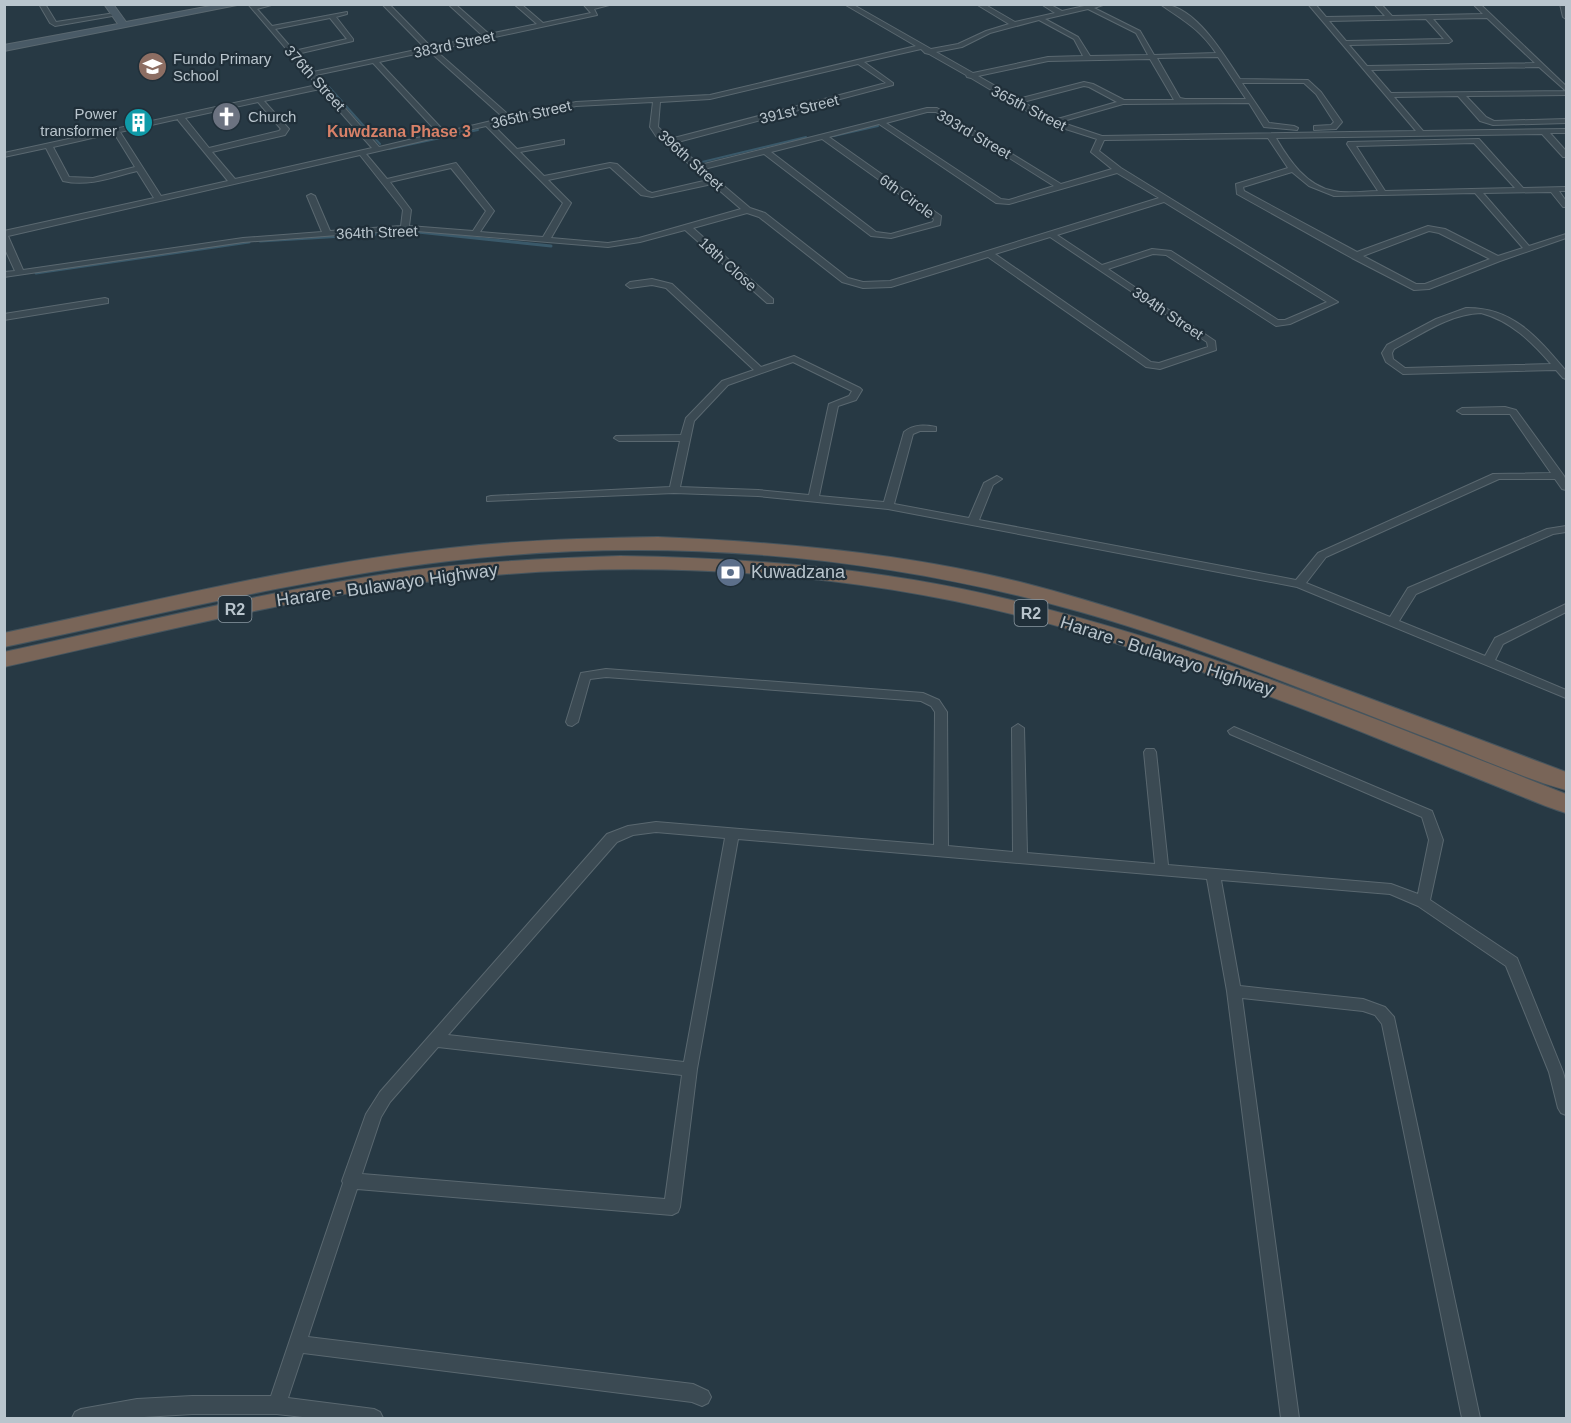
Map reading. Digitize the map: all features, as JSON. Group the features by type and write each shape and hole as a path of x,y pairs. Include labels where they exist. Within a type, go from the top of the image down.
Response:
{"highway":[{"name":"Harare - Bulawayo Highway","path":"4,640 334,572 443,555 573,544 712,546 819,552 930,570 1086,606 1240,659 1566,781"},
{"name":"Harare - Bulawayo Highway","path":"4,660 265,603 350,587 467,571 569,564 635,563 773,568 898,584 966,597 1088,627 1244,678 1566,804"}],"street":[{"path":"42,4 51,22 56,24 115,15"},
{"path":"108,4 124,26"},
{"path":"4,48 238,4"},
{"path":"252,6 272,4"},
{"path":"385,4 430,49 509,119"},
{"path":"451,4 488,37"},
{"path":"517,4 542,25"},
{"name":"383rd Street","path":"311,74 593,15 591,8 610,4"},
{"name":"365th Street","path":"847,4 1015,102 1053,122 1101,138 1566,131"},
{"path":"979,4 1014,24"},
{"path":"1044,4 1062,14"},
{"path":"923,50 960,46 988,32 1014,24 1041,20 1103,4"},
{"path":"1163,4 1186,17 1206,34 1249,101 1270,126 1329,127 1338,124 1319,93 1306,81 1237,81"},
{"path":"1311,4 1422,134"},
{"path":"1377,4 1390,17"},
{"path":"1476,4 1566,91"},
{"path":"1563,4 1566,17"},
{"name":"376th Street","path":"252,6 376,148"},
{"path":"1090,8 1133,29 1154,56 1176,99 1187,102"},
{"path":"270,28 345,13"},
{"path":"293,53 351,39 332,16"},
{"path":"1323,19 1488,16"},
{"path":"1344,43 1449,41 1428,17"},
{"path":"1041,20 1076,38 1087,57"},
{"name":"365th Street","path":"4,235 576,104 710,97 858,62 923,50"},
{"path":"969,76 1035,60 1220,55"},
{"path":"374,60 442,134"},
{"name":"391st Street","path":"668,142 891,84 858,62"},
{"path":"1366,68 1541,65"},
{"path":"1015,102 1084,84 1091,85 1123,102"},
{"path":"4,155 323,86"},
{"path":"1390,95 1566,91"},
{"path":"1461,95 1483,119 1493,123 1566,122"},
{"path":"209,150 282,133 285,129 261,100"},
{"name":"396th Street","path":"657,101 654,127 668,142 747,210 762,215 844,280 863,285 891,284 1165,199"},
{"path":"1053,122 1123,102 1249,101"},
{"name":"393rd Street","path":"699,168 927,110 940,111 1060,187"},
{"path":"182,118 232,181"},
{"path":"880,122 999,201 1009,202 1118,170"},
{"path":"488,124 544,178 568,205 545,242"},
{"path":"116,131 158,198"},
{"path":"1544,131 1566,155"},
{"path":"1271,136 1292,170 1314,188 1334,194 1566,189"},
{"name":"6th Circle","path":"765,152 874,234 891,236 938,223 938,218 824,137"},
{"path":"1101,138 1095,152 1118,170 1295,276 1334,302 1287,322 1276,323 1168,253 1152,251 1101,268"},
{"path":"1383,193 1351,144 1476,141 1521,190"},
{"path":"516,151 561,142"},
{"path":"48,146 66,179 71,181 139,168"},
{"path":"361,152 407,210 405,228"},
{"path":"386,181 453,165 490,211 475,234"},
{"path":"544,178 610,165 644,193 656,195 714,181"},
{"path":"1292,170 1242,184 1239,186 1240,192 1405,284 1420,288 1566,236"},
{"path":"1554,190 1566,205"},
{"path":"1478,192 1528,249"},
{"path":"311,196 327,233"},
{"name":"364th Street","path":"4,274 243,240 405,228 545,242 608,245 640,240 747,210"},
{"name":"18th Close","path":"687,227 770,301"},
{"path":"1355,256 1428,228 1442,231 1497,259"},
{"name":"394th Street","path":"988,253 1149,365 1160,366 1213,348 1211,341 1050,234"},
{"path":"4,235 19,271"},
{"path":"630,285 652,282 669,286 760,371"},
{"path":"4,317 105,301"},
{"path":"1558,367 1403,371 1389,360 1387,353 1390,347 1452,316 1473,310 1509,319 1558,367 1566,376"},
{"path":"675,490 689,420 725,383 794,359 857,390 853,398 834,404 813,498"},
{"path":"1462,411 1505,410 1513,412 1566,487"},
{"path":"888,506 909,432 919,428 933,429"},
{"path":"620,438 686,438"},
{"path":"1299,584 1322,555 1497,476 1559,476"},
{"path":"973,522 989,483 997,479"},
{"path":"491,499 675,490 758,493 888,506 1299,584 1566,694"},
{"path":"1393,622 1412,591 1551,531 1566,529"},
{"path":"1488,662 1499,641 1566,608"},
{"path":"572,722 585,676 606,672 923,697 935,703 941,712 941,850"},
{"path":"1018,728 1020,857"},
{"path":"1233,731 1426,814 1436,840 1423,902"},
{"path":"1150,752 1162,870"},
{"path":"277,1405 374,1114 385,1097 433,1040 612,838 629,830 656,827 1385,887 1423,902 1512,962 1561,1072 1566,1108"},
{"path":"350,1181 672,1207 690,1069 732,834"},
{"path":"1213,874 1234,991 1290,1419"},
{"path":"1234,991 1363,1005 1380,1011 1389,1022 1471,1419"},
{"path":"433,1040 690,1069"},
{"path":"297,1344 693,1393 702,1397"},
{"path":"81,1419 137,1408 192,1405 277,1405 331,1416 374,1419"}],"waterway":[{"path":"329,87 380,144"},
{"path":"834,136 878,126"},
{"path":"389,149 478,130"},
{"path":"702,162 806,137"},
{"path":"260,241 411,232"},
{"path":"418,232 551,246"},
{"path":"36,273 249,242"}],"place":[{"name":"Fundo Primary School","path":"152,67"},
{"name":"Church","path":"227,116"},
{"name":"Power transformer","path":"138,122"},
{"name":"Kuwadzana","path":"730,572"}],"district":[{"name":"Kuwdzana Phase 3","path":"399,131"}]}
